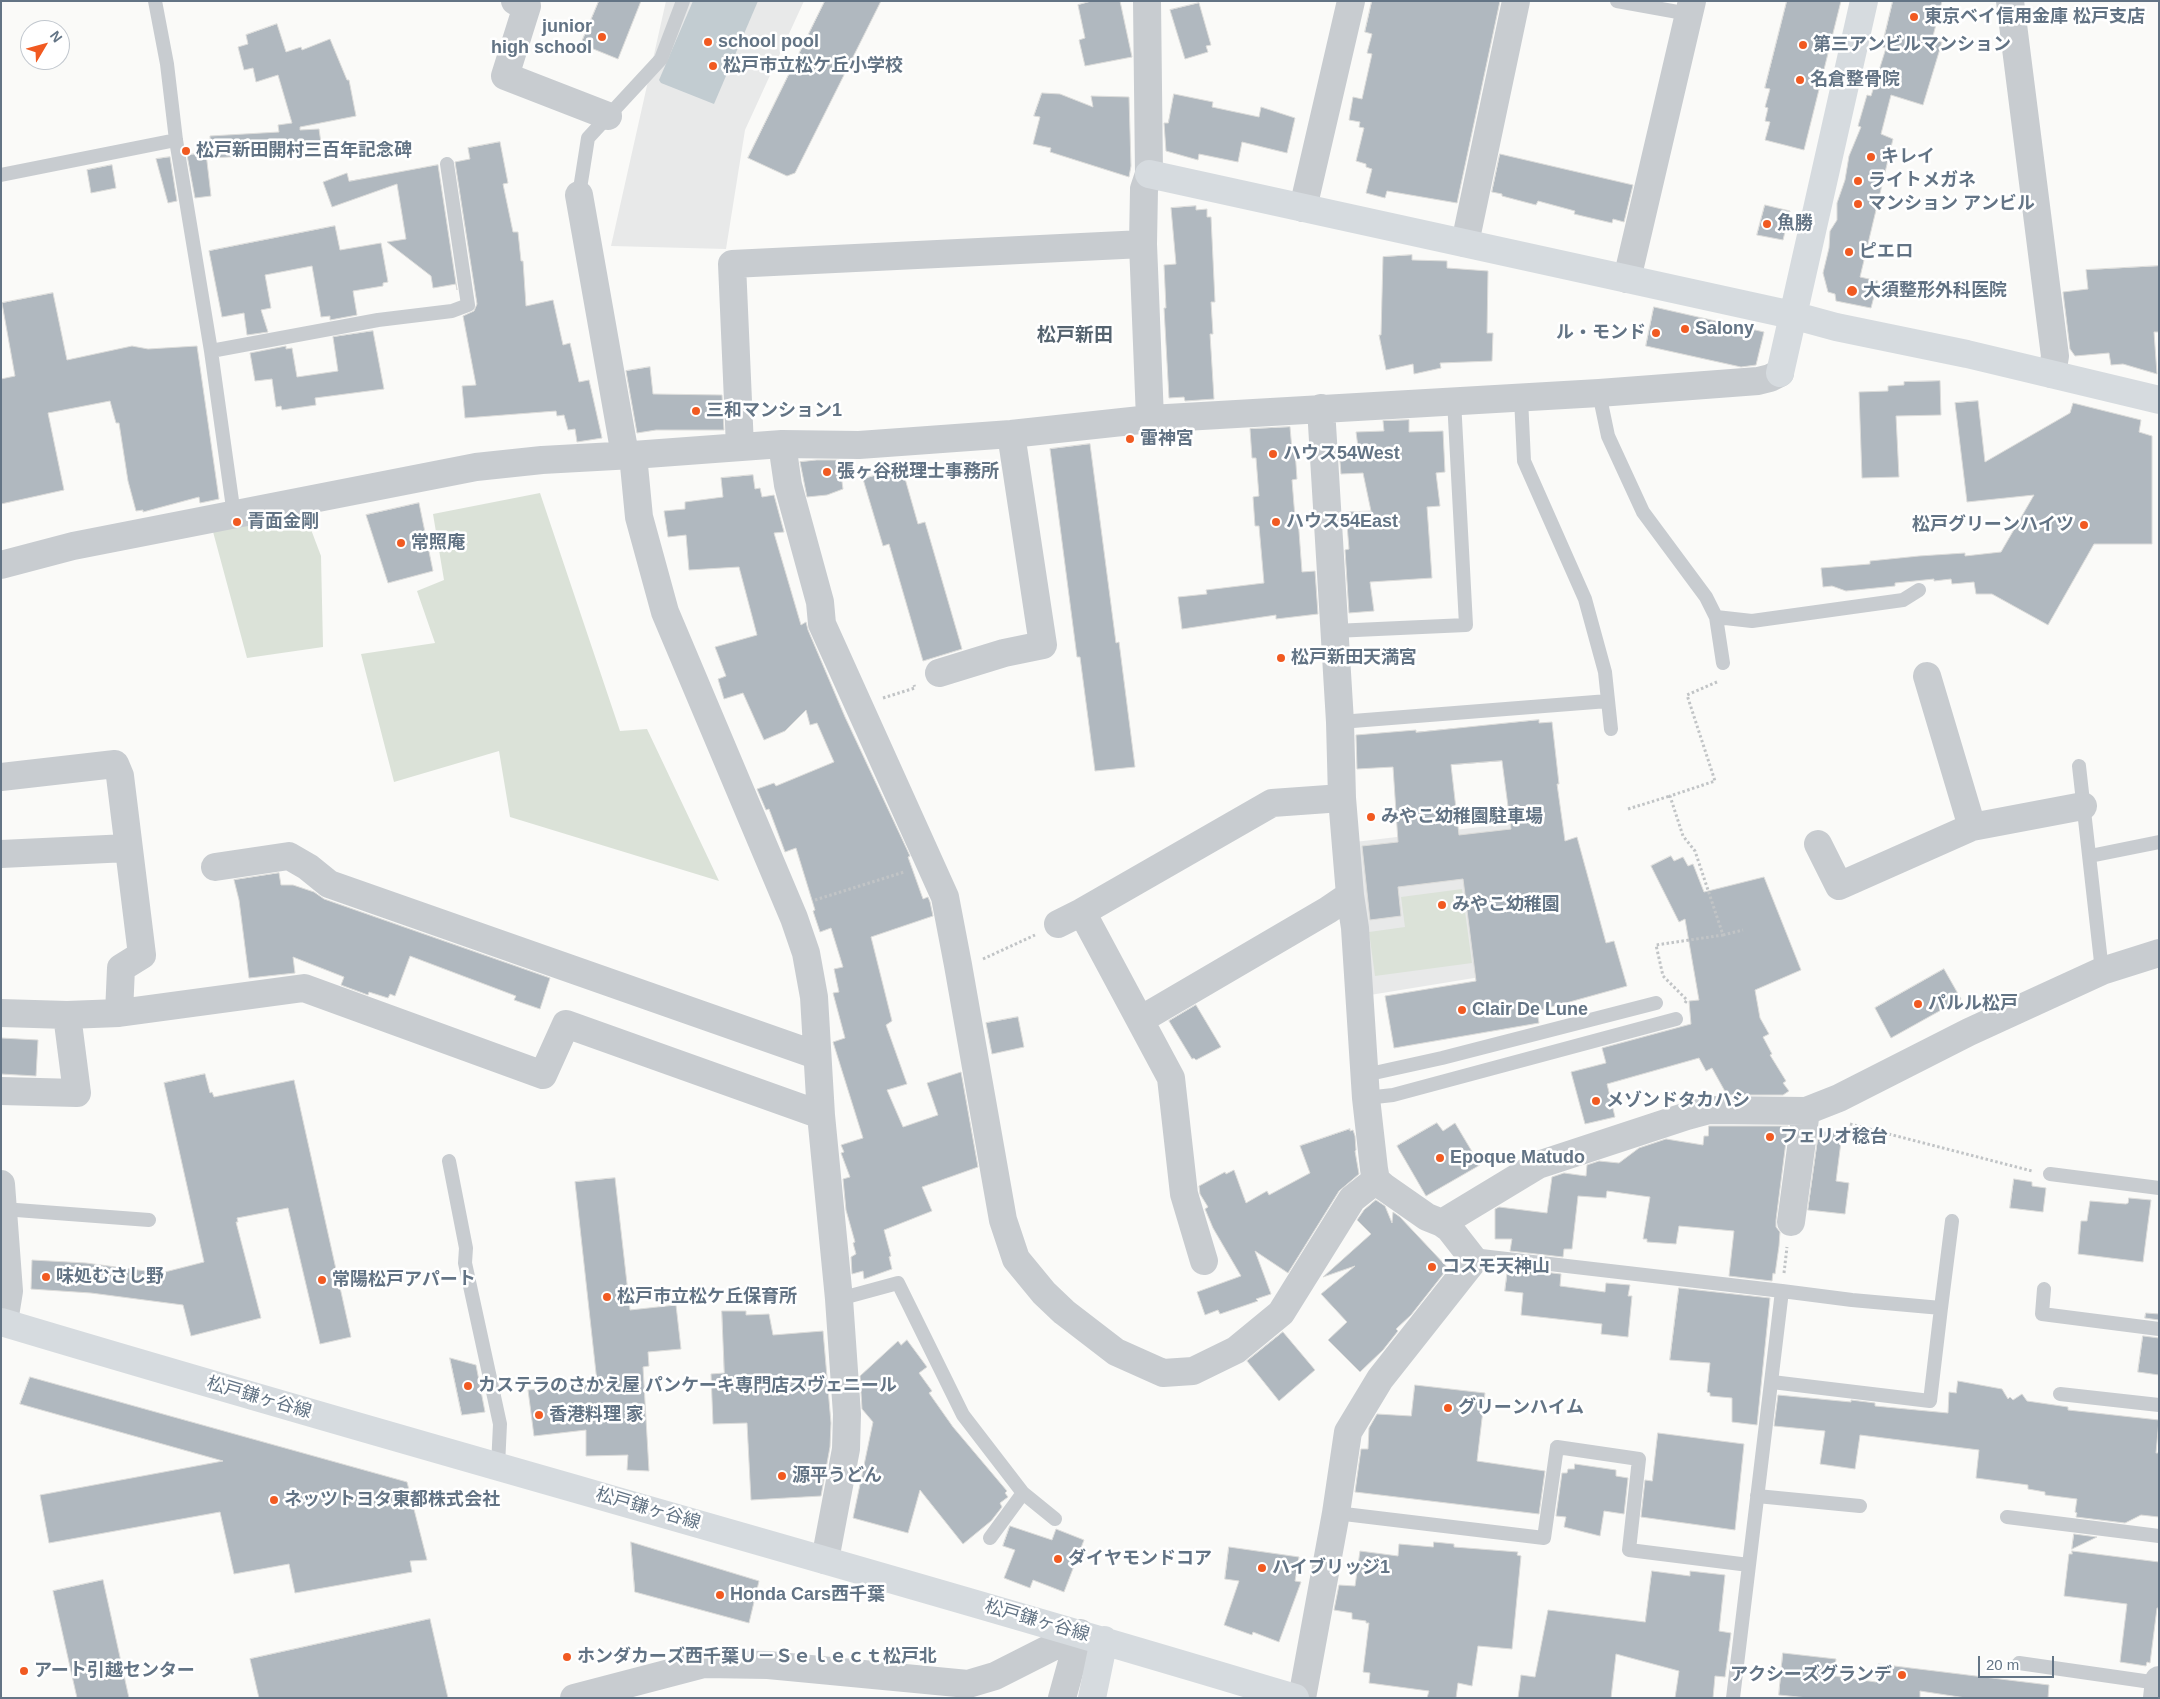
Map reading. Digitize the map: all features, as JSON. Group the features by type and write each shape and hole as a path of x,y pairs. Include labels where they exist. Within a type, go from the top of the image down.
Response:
{"street":[{"path":"515,1 527,6 505,76 608,116"},
{"path":"1147,1 1148,174 1144,190 1143,244 1150,419"},
{"path":"1303,208 1351,1"},
{"path":"1465,243 1516,1"},
{"path":"1,565 73,546 476,467 542,460 782,444 859,445 1011,434 1150,419 1599,393 1758,381 1770,378 1780,373 1789,338 1792,315 1864,1"},
{"path":"2010,1 2055,356 2052,374"},
{"path":"1628,280 1691,8"},
{"path":"1148,174 1792,315 2159,400"},
{"path":"579,195 629,455 639,517 666,612 789,908 806,953 814,997 816,1055 839,1300 847,1414 846,1449 825,1560"},
{"path":"740,447 732,264 1143,244"},
{"path":"1302,1698 1336,1514 1348,1432 1380,1379 1474,1260 1449,1228 1442,1223 1427,1218 1376,1180 1366,1086 1355,928 1350,894 1342,798 1340,722 1321,408"},
{"path":"939,673 1004,653 1043,645 1011,434"},
{"path":"782,444 788,485 820,602 822,624 945,897 988,1129 996,1191 1016,1259 1044,1293 1064,1312 1116,1352 1163,1373 1193,1372 1236,1350 1281,1312 1352,1199 1376,1180"},
{"path":"1928,676 1972,826"},
{"path":"1,777 115,764 120,776 142,955 121,968 119,1013"},
{"path":"1058,924 1272,804 1342,798"},
{"path":"1818,844 1839,886 1972,826 2083,806"},
{"path":"1,854 128,848"},
{"path":"215,867 289,856 308,867 328,884 816,1055"},
{"path":"1140,1020 1328,910 1350,894"},
{"path":"1082,912 1171,1078 1184,1194 1204,1261"},
{"path":"1442,1223 1538,1165 1687,1116 1708,1110 1810,1110 1839,1098 1969,1032 2102,971 2159,953"},
{"path":"1,1013 67,1015 119,1013 304,988 543,1075 566,1024 821,1115"},
{"path":"1,1091 77,1093 67,1015"},
{"path":"1791,1222 1810,1110"},
{"path":"2,1197 9,1291 3,1322"},
{"name":"松戸鎌ヶ谷線","path":"3,1322 242,1393 1092,1636 1295,1698"},
{"path":"574,1698 704,1664 768,1666 968,1684 995,1676 1092,1636"},
{"path":"1062,1698 1092,1636"},
{"path":"1092,1636 1092,1698"},
{"path":"2157,1698 2159,1682"}],"lane":[{"path":"155,1 167,64 176,140 211,351 234,515"},
{"path":"579,195 588,138 660,59 683,1"},
{"path":"1617,1 1691,8"},
{"path":"1,175 176,140"},
{"path":"211,351 378,320 452,311 468,305 447,164"},
{"path":"1599,393 1608,436 1643,512 1706,596 1716,618 1723,663"},
{"path":"1521,398 1524,460 1585,599 1605,672 1611,729"},
{"path":"1334,631 1466,625 1454,400"},
{"path":"1716,618 1752,622 1815,607 1903,600 1919,590"},
{"path":"1340,722 1608,701"},
{"path":"2079,766 2102,971"},
{"path":"2090,856 2159,842"},
{"path":"1366,1086 1442,1058 1656,1003"},
{"path":"1366,1086 1393,1095 1676,1019"},
{"path":"449,1161 466,1248 465,1263 500,1424 498,1466"},
{"path":"2050,1174 2159,1188"},
{"path":"2,1197 149,1220"},
{"path":"1772,1382 1930,1401 1952,1221"},
{"path":"1474,1260 1481,1256 1782,1290 1852,1300 1942,1308"},
{"path":"839,1300 898,1283 963,1415 1024,1493 1055,1519"},
{"path":"2044,1289 2042,1314 2159,1329"},
{"path":"1732,1698 1782,1290"},
{"path":"2060,1394 2159,1405"},
{"path":"1336,1514 1544,1538 1557,1447 1639,1459 1629,1550 1749,1565"},
{"path":"990,1538 1024,1493"},
{"path":"1757,1496 1860,1506"},
{"path":"2007,1517 2159,1536"},
{"path":"2019,1663 2159,1682"}],"path":[{"path":"1628,809 1715,781 1687,695 1718,682 1716,665 1723,663"},
{"path":"859,706 915,688 914,682 939,673"},
{"path":"1670,796 1683,836 1695,851 1724,934"},
{"path":"789,908 929,864"},
{"path":"958,965 980,961 1058,924"},
{"path":"1676,1019 1687,1000 1663,976 1656,945 1743,930"},
{"path":"1810,1110 1817,1115 2017,1168 2050,1174"},
{"path":"1782,1290 1791,1222"}],"shaded area":[{"name":"松戸市立松ケ丘小学校","path":"666,1 804,1 745,130 726,249 611,246"},
{"name":"school pool","path":"693,1 758,1 714,104 661,83 659,80"},
{"path":"540,493 620,731 647,729 719,881 510,817 499,751 394,782 361,654 435,643 417,591 444,580 433,514"},
{"path":"304,511 321,556 323,647 247,658 212,528"},
{"name":"みやこ幼稚園","path":"1513,823 1529,969 1370,995 1355,842"},
{"path":"1462,889 1472,963 1375,976 1369,932 1405,927 1401,897"}],"building":[{"path":"599,1 641,1 618,59 581,44"},
{"path":"825,1 881,1 795,173 787,176 748,158"},
{"path":"1092,1 1120,1 1132,57 1085,66 1079,40 1085,38 1078,5"},
{"path":"1372,1 1500,1 1457,203 1387,191 1385,198 1366,193 1372,169 1366,167 1366,164 1356,161 1364,128 1359,127 1360,122 1349,120 1353,97 1362,99 1372,54 1367,53 1372,34 1365,32"},
{"name":"第三アンビルマンション","path":"1787,1 1841,1 1804,150 1765,140 1770,122 1765,121 1768,108 1765,107 1770,89 1765,88"},
{"path":"1893,1 1942,1 1932,40 1942,42 1923,105 1891,95 1881,134 1893,139 1860,277 1878,281 1871,308 1836,301 1835,294 1828,292 1823,273 1829,248 1830,231 1837,220 1837,203 1845,180 1849,156 1861,127 1858,126 1867,95 1871,96 1886,48 1882,47"},
{"path":"1199,3 1211,45 1206,46 1208,52 1185,59 1170,10"},
{"path":"277,24 286,52 301,47 302,50 330,39 347,80 349,80 356,116 300,127 300,130 319,129 321,143 247,156 211,158 210,136 279,132 278,125 292,123 278,75 256,82 253,68 244,70 238,47 248,44 246,35"},
{"path":"1042,93 1060,94 1093,107 1091,96 1129,97 1131,166 1129,177 1050,152 1051,148 1033,144 1040,117 1034,116"},
{"path":"1174,94 1213,102 1212,107 1259,117 1261,107 1295,118 1287,153 1242,142 1238,162 1199,154 1198,160 1166,151 1164,123 1168,123"},
{"path":"500,142 508,183 503,184 513,232 518,232 521,261 523,261 526,306 553,300 563,345 570,343 579,382 589,380 602,438 577,442 575,429 568,430 564,415 557,416 556,411 465,418 462,386 476,385 463,316 474,311 477,304 455,162 470,159 468,148"},
{"path":"206,153 211,196 195,198 187,155"},
{"path":"1500,154 1633,185 1624,222 1613,219 1612,223 1574,214 1575,211 1538,201 1536,205 1492,192"},
{"path":"170,157 177,201 168,203 156,159"},
{"path":"112,165 116,188 91,193 87,170"},
{"path":"438,165 457,290 456,284 433,288 431,276 387,242 406,239 397,184 332,207 323,182 347,173 349,181"},
{"path":"1765,205 1790,211 1783,240 1757,235"},
{"path":"1196,206 1196,210 1207,209 1207,217 1211,217 1215,302 1211,302 1213,334 1210,334 1214,399 1185,401 1184,397 1169,398 1164,308 1166,308 1164,265 1176,264 1171,208"},
{"path":"335,226 340,250 381,243 388,282 383,283 383,286 353,291 357,315 330,320 330,316 321,317 312,266 265,275 271,308 261,310 268,332 247,335 244,313 222,317 209,251"},
{"path":"1412,255 1412,260 1447,261 1447,268 1488,271 1487,333 1493,333 1492,361 1440,363 1441,368 1414,374 1413,364 1386,370 1379,335 1381,335 1383,257"},
{"path":"2159,266 2159,332 2154,332 2157,374 2123,364 2111,365 2109,353 2075,356 2070,349 2063,292 2088,289 2086,270"},
{"path":"53,293 67,360 132,346 148,349 197,346 219,499 200,503 199,497 143,512 143,510 136,511 128,481 119,423 116,423 110,401 48,413 64,490 1,504 1,379 15,376 2,303"},
{"path":"1654,307 1764,332 1756,365 1741,367 1646,346"},
{"path":"373,331 384,389 315,398 316,405 282,410 281,406 276,407 272,379 255,381 250,353 286,346 286,349 292,348 297,377 338,371 333,337"},
{"path":"650,367 653,394 722,395 724,430 656,430 637,433 626,371"},
{"path":"1940,381 1941,415 1896,416 1899,477 1862,478 1859,392 1888,391 1888,386 1904,385 1904,382"},
{"name":"松戸グリーンハイツ","path":"1978,401 1985,462 2070,413 2073,403 2141,420 2139,432 2152,436 2152,544 2094,544 2048,625 1992,594 1976,594 1974,582 1952,584 1951,579 1934,581 1934,579 1895,583 1895,586 1846,591 1832,586 1823,587 1821,568 1870,564 1870,561 1919,556 1965,553 1965,556 2001,552 2034,495 1967,502 1955,403"},
{"path":"1409,420 1409,432 1443,431 1445,472 1436,473 1440,506 1427,507 1432,578 1370,582 1374,611 1349,613 1345,550 1349,549 1346,512 1371,511 1363,473 1341,474 1339,450 1358,447 1356,432 1384,431 1383,421"},
{"path":"1290,427 1292,450 1295,450 1297,479 1292,480 1295,518 1298,518 1302,572 1315,571 1318,614 1276,619 1276,615 1182,629 1178,597 1207,594 1206,590 1264,583 1259,526 1255,526 1253,497 1259,496 1256,458 1252,458 1250,429"},
{"path":"1090,444 1116,643 1119,642 1135,767 1095,771 1080,657 1077,657 1050,449"},
{"path":"839,460 843,489 827,495 807,497 800,462"},
{"path":"902,468 918,524 925,522 962,649 923,661 889,544 883,546 863,479"},
{"path":"753,475 755,489 760,488 762,497 774,495 784,532 774,533 801,625 806,622 845,717 910,856 908,857 923,899 928,897 930,902 933,916 871,937 892,1021 886,1025 907,1084 887,1090 903,1127 938,1115 927,1083 961,1072 978,1167 922,1187 932,1211 884,1230 891,1256 889,1257 892,1269 864,1279 863,1271 852,1274 851,1257 856,1254 853,1243 855,1242 846,1210 843,1179 850,1177 841,1153 844,1152 841,1145 863,1138 833,1042 845,1038 833,993 839,992 834,969 843,967 831,928 820,932 796,848 785,852 769,809 766,810 757,789 774,783 776,786 834,762 817,723 810,725 806,710 785,731 764,740 743,693 724,699 718,679 726,676 715,647 757,635 739,567 689,570 686,535 668,537 664,511 685,509 685,502 723,497 721,478"},
{"name":"常照庵","path":"419,503 433,571 388,583 366,515"},
{"path":"1539,720 1539,723 1552,722 1559,784 1557,784 1565,841 1577,837 1606,943 1614,941 1627,986 1537,1011 1539,1023 1394,1048 1385,996 1476,981 1463,879 1398,887 1401,916 1370,920 1362,846 1398,842 1393,767 1357,769 1356,735 1416,730 1416,732","holes":["1502,761 1511,829 1459,835 1451,765"]},
{"path":"1671,856 1674,861 1683,857 1688,866 1693,864 1704,892 1764,877 1801,970 1755,990 1760,1018 1769,1034 1763,1037 1772,1054 1770,1055 1786,1081 1783,1083 1789,1091 1783,1095 1727,1095 1712,1068 1706,1071 1699,1058 1607,1084 1615,1117 1585,1124 1571,1072 1606,1063 1602,1048 1691,1024 1689,1001 1699,1000 1685,919 1679,922 1651,866"},
{"path":"279,873 281,885 293,885 314,892 324,899 550,978 540,1009 514,1000 516,996 410,956 395,996 390,994 388,998 369,992 368,995 341,985 344,977 293,957 295,973 249,978 239,900 234,880"},
{"name":"パルル松戸","path":"1944,969 1961,999 1891,1038 1875,1008"},
{"path":"1196,1005 1221,1047 1196,1060 1192,1059 1169,1021"},
{"path":"1018,1017 1024,1047 992,1054 986,1023"},
{"path":"1,1038 38,1040 36,1076 1,1074"},
{"path":"205,1074 210,1093 212,1092 214,1097 294,1080 351,1337 320,1344 288,1208 237,1218 238,1222 236,1222 261,1318 191,1336 183,1305 91,1293 31,1289 32,1260 86,1263 161,1273 204,1262 164,1083"},
{"name":"Epoque Matudo","path":"1437,1123 1443,1131 1455,1123 1480,1165 1426,1196 1397,1146"},
{"path":"1709,1126 1788,1126 1776,1220 1776,1227 1780,1232 1779,1246 1775,1274 1773,1273 1772,1281 1729,1276 1734,1231 1679,1226 1676,1244 1647,1242 1647,1239 1643,1239 1650,1197 1607,1191 1606,1198 1578,1196 1572,1249 1564,1249 1563,1257 1510,1251 1512,1239 1495,1239 1495,1209 1499,1207 1547,1213 1552,1177 1564,1173 1586,1176 1587,1165 1599,1161 1619,1163 1639,1148 1666,1139 1703,1145 1704,1136 1708,1136"},
{"path":"1350,1129 1350,1131 1353,1130 1355,1136 1355,1151 1359,1174 1339,1191 1288,1273 1255,1251 1271,1294 1256,1299 1258,1301 1220,1314 1218,1310 1205,1315 1197,1292 1241,1276 1213,1228 1205,1209 1208,1207 1200,1194 1199,1186 1225,1172 1226,1174 1234,1170 1246,1203 1267,1191 1269,1195 1310,1173 1300,1146"},
{"path":"1819,1131 1842,1134 1836,1181 1849,1183 1845,1214 1808,1210"},
{"path":"615,1178 630,1310 676,1305 681,1349 648,1352 649,1366 643,1367 649,1471 627,1470 628,1455 586,1456 586,1430 534,1436 528,1390 564,1386 564,1383 597,1382 575,1182"},
{"path":"2014,1179 2032,1182 2032,1186 2046,1188 2043,1212 2010,1208"},
{"path":"2129,1198 2151,1200 2143,1262 2078,1254 2081,1221 2087,1221 2090,1201 2126,1204"},
{"path":"1376,1200 1385,1206 1392,1223 1393,1212 1448,1268 1411,1315 1396,1329 1398,1331 1383,1350 1360,1372 1328,1340 1347,1322 1321,1294 1355,1266 1323,1277 1371,1234 1357,1220 1364,1210"},
{"path":"1508,1268 1561,1274 1560,1286 1605,1292 1606,1283 1630,1285 1628,1296 1632,1296 1628,1337 1601,1334 1602,1324 1521,1315 1523,1293 1505,1291"},
{"path":"1679,1288 1770,1298 1757,1425 1732,1422 1732,1398 1710,1396 1710,1393 1707,1392 1710,1363 1670,1360"},
{"path":"722,1311 746,1311 746,1315 769,1314 773,1335 823,1331 831,1423 830,1447 821,1496 751,1500 747,1423 713,1424 711,1374 724,1373"},
{"path":"2146,1313 2159,1314 2159,1320 2145,1318"},
{"path":"1283,1332 1315,1370 1279,1401 1247,1361"},
{"path":"2143,1336 2159,1338 2159,1375 2138,1372"},
{"path":"907,1340 927,1367 919,1373 932,1391 929,1393 953,1427 1007,1491 1005,1493 1008,1497 1000,1503 1002,1507 991,1521 963,1544 920,1490 908,1533 853,1518 873,1422 862,1409 860,1376 898,1341 901,1345"},
{"path":"450,1358 476,1365 485,1412 462,1415"},
{"path":"30,1377 407,1482 427,1560 410,1561 412,1572 295,1593 289,1564 234,1574 220,1512 49,1543 40,1495 223,1461 20,1404"},
{"path":"1958,1381 2002,1389 2008,1399 2010,1397 2013,1400 2022,1394 2027,1401 2068,1407 2068,1410 2159,1420 2156,1453 2159,1453 2159,1517 2141,1515 2125,1523 2076,1517 2077,1499 2045,1495 2045,1492 2028,1489 2028,1485 1976,1478 1979,1450 1860,1435 1855,1469 1820,1464 1825,1431 1774,1426 1778,1395 1851,1402 1851,1400 1875,1403 1875,1406 1948,1413 1949,1392 1956,1393"},
{"path":"1415,1385 1485,1393 1477,1461 1545,1471 1539,1514 1355,1492 1361,1449 1368,1449 1369,1428 1377,1414 1411,1416"},
{"path":"1658,1433 1744,1444 1735,1530 1641,1517 1645,1480 1652,1481"},
{"path":"1575,1464 1616,1470 1616,1476 1628,1478 1624,1514 1604,1511 1600,1536 1564,1527 1566,1517 1556,1516 1562,1473 1567,1473 1568,1469 1574,1469"},
{"path":"1010,1526 1052,1540 1056,1529 1084,1540 1064,1592 1033,1580 1030,1588 1004,1578 1015,1550 1003,1546"},
{"path":"2074,1534 2097,1537 2072,1549"},
{"path":"631,1542 759,1581 749,1623 635,1592"},
{"path":"1434,1542 1454,1544 1454,1547 1518,1552 1517,1555 1521,1556 1512,1649 1478,1646 1472,1686 1458,1683 1456,1698 1427,1698 1429,1691 1369,1683 1370,1673 1363,1672 1369,1623 1352,1619 1352,1613 1334,1610 1339,1585 1355,1586 1360,1551 1398,1556 1399,1544 1433,1547"},
{"path":"1229,1547 1299,1557 1295,1581 1301,1582 1279,1642 1253,1632 1252,1635 1224,1625 1239,1581 1225,1579"},
{"path":"2072,1551 2159,1562 2159,1608 2157,1608 2150,1663 2147,1662 2146,1666 2120,1662 2127,1604 2064,1596 2069,1554 2072,1554"},
{"path":"1652,1571 1690,1576 1690,1571 1725,1575 1719,1631 1731,1633 1725,1677 1715,1676 1713,1698 1675,1698 1679,1671 1616,1654 1611,1698 1518,1698 1521,1675 1535,1677 1548,1610 1645,1622"},
{"path":"103,1580 129,1698 77,1698 53,1591"},
{"path":"430,1619 448,1698 259,1698 250,1659"},
{"path":"1783,1653 1836,1659 1834,1676 1876,1682 1878,1664 2049,1685 2048,1698 1966,1698 1920,1691 1920,1698 1808,1698 1779,1695"}],"place":[{"name":"東京ベイ信用金庫 松戸支店","path":"1914,17"},
{"name":"junior high school","path":"602,37"},
{"name":"school pool","path":"708,42"},
{"name":"第三アンビルマンション","path":"1803,45"},
{"name":"松戸市立松ケ丘小学校","path":"713,66"},
{"name":"名倉整骨院","path":"1800,80"},
{"name":"松戸新田開村三百年記念碑","path":"186,151"},
{"name":"キレイ","path":"1871,157"},
{"name":"ライトメガネ","path":"1858,181"},
{"name":"マンション アンビル","path":"1858,204"},
{"name":"魚勝","path":"1767,224"},
{"name":"ピエロ","path":"1849,252"},
{"name":"大須整形外科医院","path":"1852,291"},
{"name":"Salony","path":"1685,329"},
{"name":"ル・モンド","path":"1656,333"},
{"name":"三和マンション1","path":"696,411"},
{"name":"雷神宮","path":"1130,439"},
{"name":"ハウス54West","path":"1273,454"},
{"name":"張ヶ谷税理士事務所","path":"827,472"},
{"name":"青面金剛","path":"237,522"},
{"name":"ハウス54East","path":"1276,522"},
{"name":"松戸グリーンハイツ","path":"2084,525"},
{"name":"常照庵","path":"401,543"},
{"name":"松戸新田天満宮","path":"1281,658"},
{"name":"みやこ幼稚園駐車場","path":"1371,817"},
{"name":"みやこ幼稚園","path":"1442,905"},
{"name":"パルル松戸","path":"1918,1004"},
{"name":"Clair De Lune","path":"1462,1010"},
{"name":"メゾンドタカハシ","path":"1596,1101"},
{"name":"フェリオ稔台","path":"1770,1137"},
{"name":"Epoque Matudo","path":"1440,1158"},
{"name":"コスモ天神山","path":"1432,1267"},
{"name":"味処むさし野","path":"46,1277"},
{"name":"常陽松戸アパート","path":"322,1280"},
{"name":"松戸市立松ケ丘保育所","path":"607,1297"},
{"name":"カステラのさかえ屋 パンケーキ専門店スヴェニール","path":"468,1386"},
{"name":"グリーンハイム","path":"1448,1408"},
{"name":"香港料理 家","path":"539,1415"},
{"name":"源平うどん","path":"782,1476"},
{"name":"ネッツトヨタ東都株式会社","path":"274,1500"},
{"name":"ダイヤモンドコア","path":"1058,1559"},
{"name":"ハイブリッジ1","path":"1262,1568"},
{"name":"Honda Cars西千葉","path":"720,1595"},
{"name":"ホンダカーズ西千葉Ｕ－Ｓｅｌｅｃｔ松戸北","path":"567,1657"},
{"name":"アート引越センター","path":"24,1671"},
{"name":"アクシーズグランデ","path":"1902,1675"}],"district":[{"name":"松戸新田","path":"1075,336"}]}
